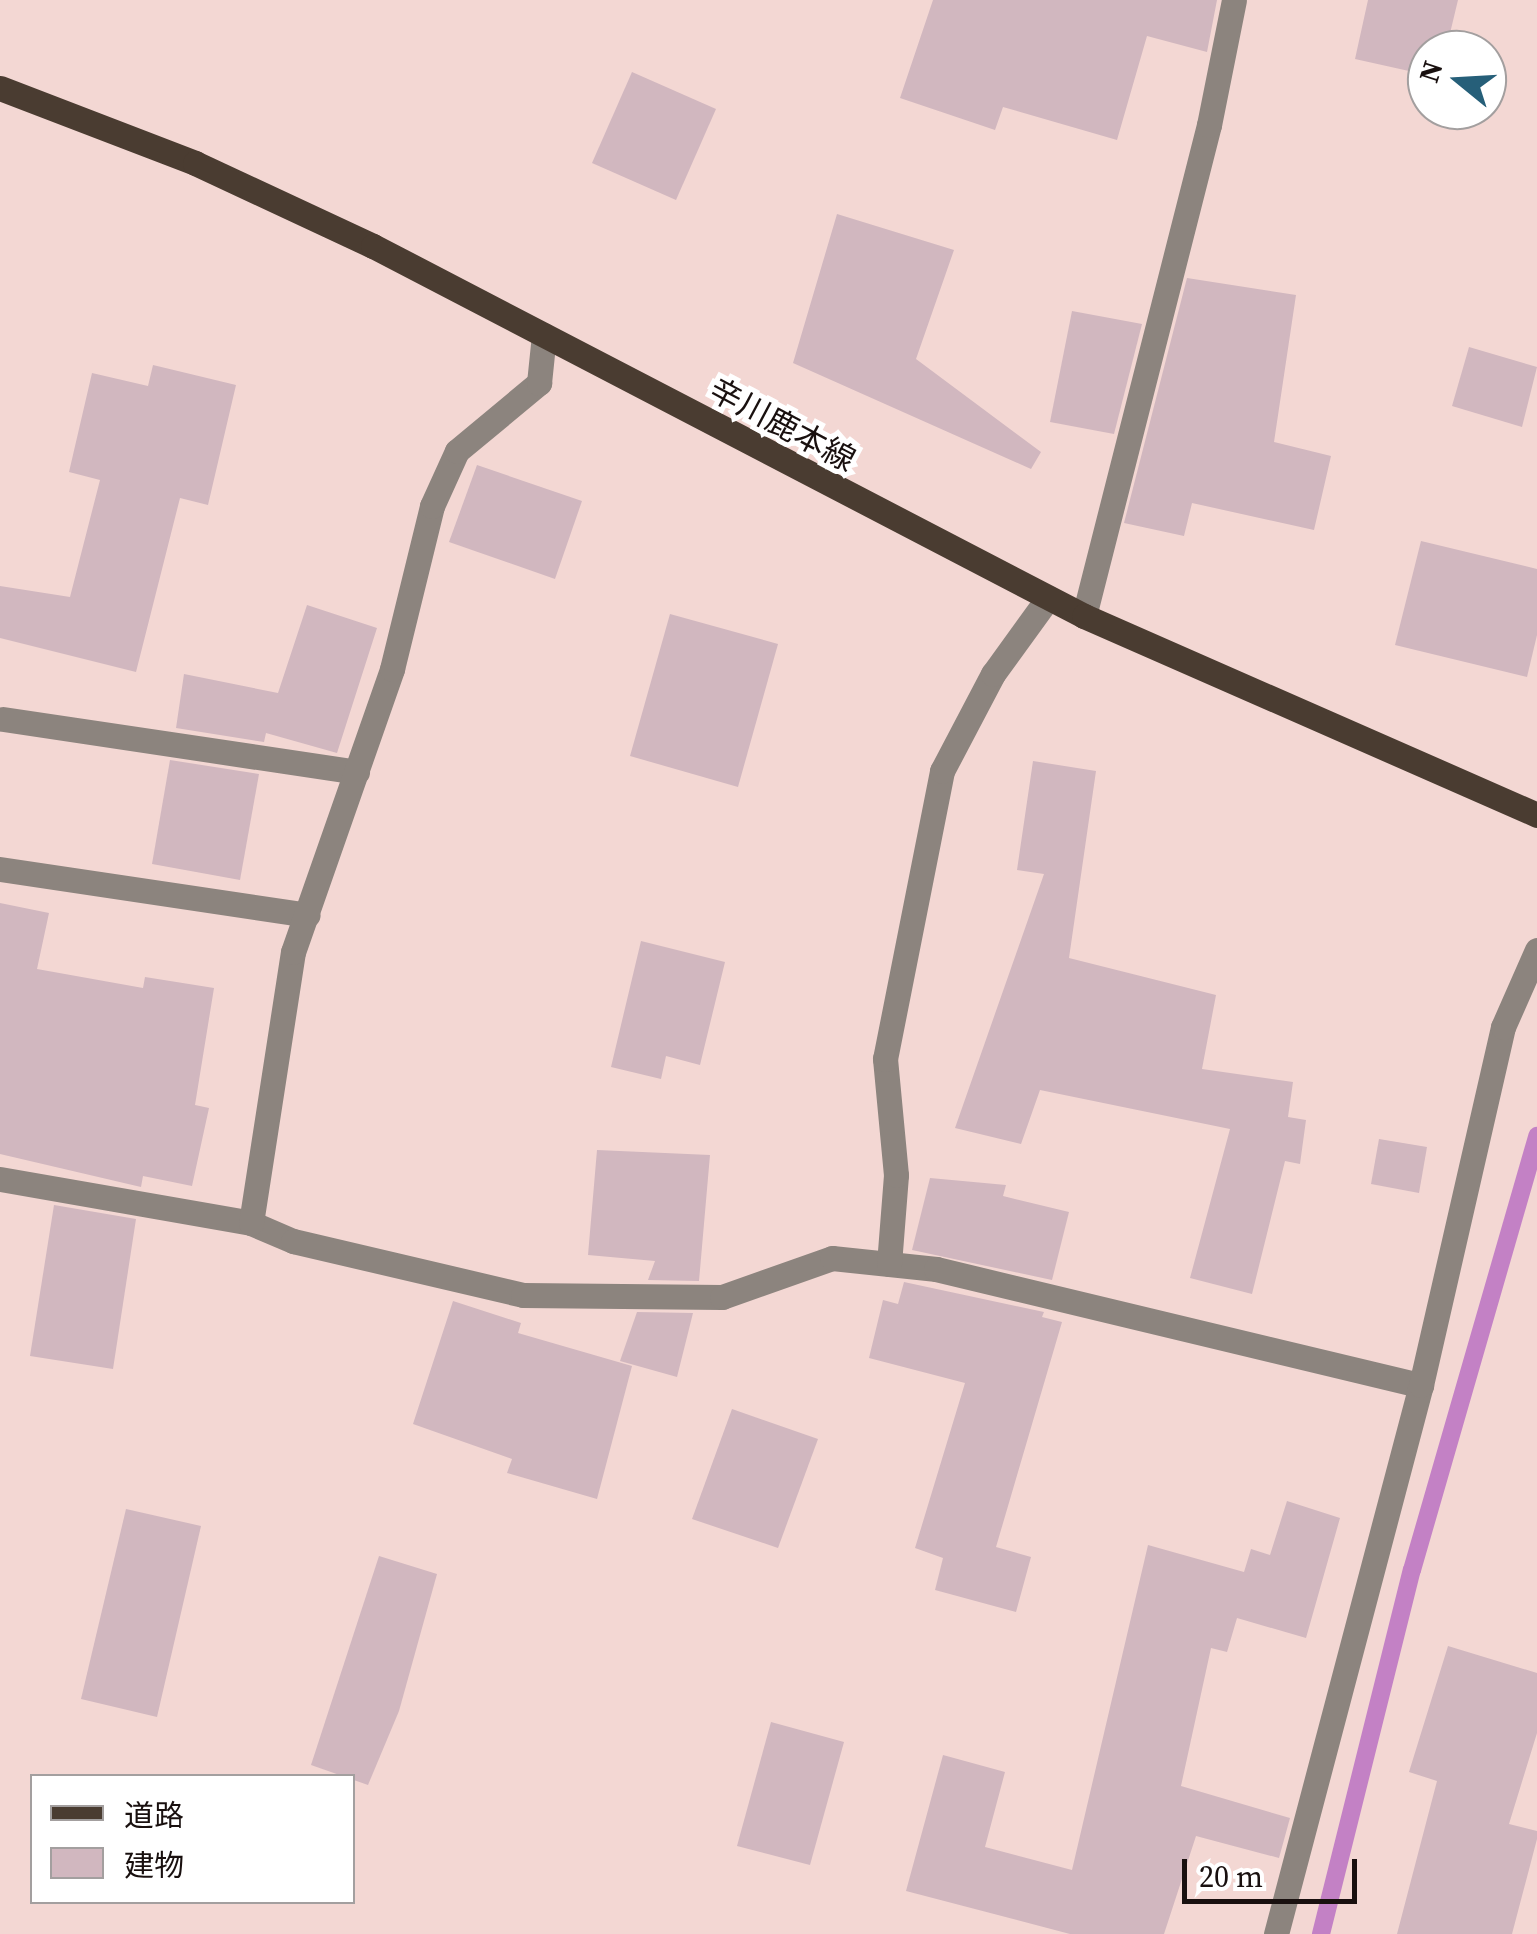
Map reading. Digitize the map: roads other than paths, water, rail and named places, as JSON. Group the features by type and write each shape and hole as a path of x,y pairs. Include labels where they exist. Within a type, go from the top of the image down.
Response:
{"main road":[{"name":"辛川鹿本線","path":"0,88 195,162 544,335 1084,616 1537,816"}],"street":[{"path":"1084,616 1209,125 1234,0"},
{"path":"250,1224 294,952 392,669 432,506 457,451 539,383 544,335"},
{"path":"889,1264 896,1175 885,1059 942,771 992,674 1048,598"},
{"path":"3,719 357,772"},
{"path":"0,870 308,915"},
{"path":"1276,1934 1421,1385 1503,1026 1537,950"},
{"path":"0,1178 250,1224 293,1241 523,1296 722,1297 832,1258 936,1268 1421,1385"}],"waterway":[{"path":"1321,1934 1412,1570 1537,1136"}]}
